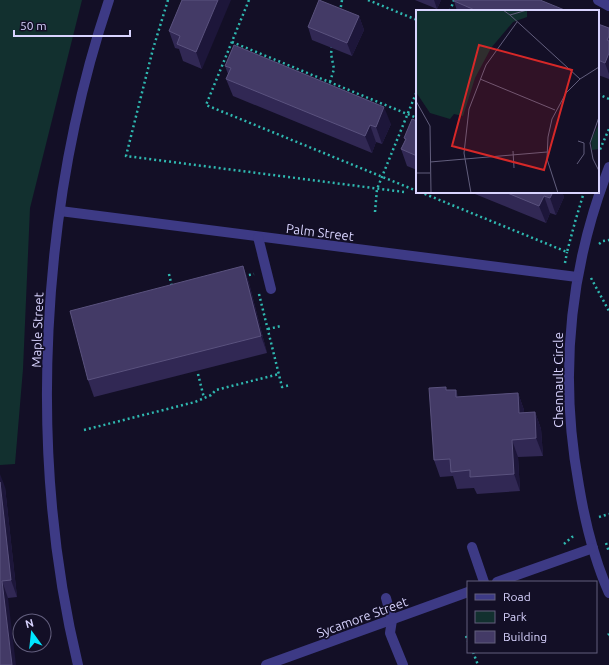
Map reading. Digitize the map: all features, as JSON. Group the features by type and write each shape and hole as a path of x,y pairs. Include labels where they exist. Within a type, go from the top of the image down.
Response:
{"street":[{"name":"Maple Street","path":"78,665 72,639 60,567 50,479 48,433 49,326 54,259 60,211 78,112 91,60 109,0"},
{"path":"598,0 609,6"},
{"name":"Chennault Circle","path":"609,167 590,220 577,277 571,327 569,361 570,421 574,457 592,548 609,593"},
{"name":"Palm Street","path":"60,211 577,277"},
{"path":"258,237 271,289"},
{"path":"472,547 484,581"},
{"path":"503,581 516,579 592,548"},
{"name":"Sycamore Street","path":"266,665 467,592"},
{"path":"386,598 392,620 390,633 403,665"}],"path":[{"path":"168,0 153,49 126,156 404,192"},
{"path":"249,0 206,105 416,191"},
{"path":"341,17 340,9 342,0"},
{"path":"368,0 416,20"},
{"path":"450,10 454,0"},
{"path":"232,42 416,118"},
{"path":"330,82 334,69 331,54 334,42"},
{"path":"374,212 377,189 416,92"},
{"path":"599,94 609,98"},
{"path":"599,152 609,129"},
{"path":"422,193 567,252 584,193"},
{"path":"598,248 600,242 609,240"},
{"path":"591,284 594,271"},
{"path":"240,277 254,273 255,280"},
{"path":"169,274 174,292"},
{"path":"592,279 609,311"},
{"path":"257,287 282,387 290,385"},
{"path":"268,329 281,326"},
{"path":"198,374 204,398"},
{"path":"84,430 195,402 211,395 216,390 279,374"},
{"path":"597,510 599,517 609,514"},
{"path":"605,538 609,552"},
{"path":"473,653 478,665"}],"green space":[{"path":"0,0 82,0 30,208 23,369 15,464 0,465"}],"building":[{"path":"182,0 218,0 196,52 177,44 180,36 169,31"},
{"path":"319,0 359,16 347,43 308,27"},
{"path":"540,0 565,10 475,10 454,1"},
{"path":"599,24 609,28 609,36 607,40 609,41 609,53 605,63 599,60"},
{"path":"234,45 384,107 376,127 370,125 365,136 226,79 231,68 225,66"},
{"path":"412,119 416,121 416,156 401,149 406,139 404,138"},
{"path":"507,193 552,193 550,198 544,196 539,206"},
{"path":"243,266 261,336 88,380 70,311"},
{"path":"446,387 446,390 456,390 456,397 518,393 519,413 535,412 536,438 512,440 514,474 470,477 470,470 451,472 450,459 434,460 429,388"},
{"path":"0,482 11,580 2,581 12,665 0,665"}]}
